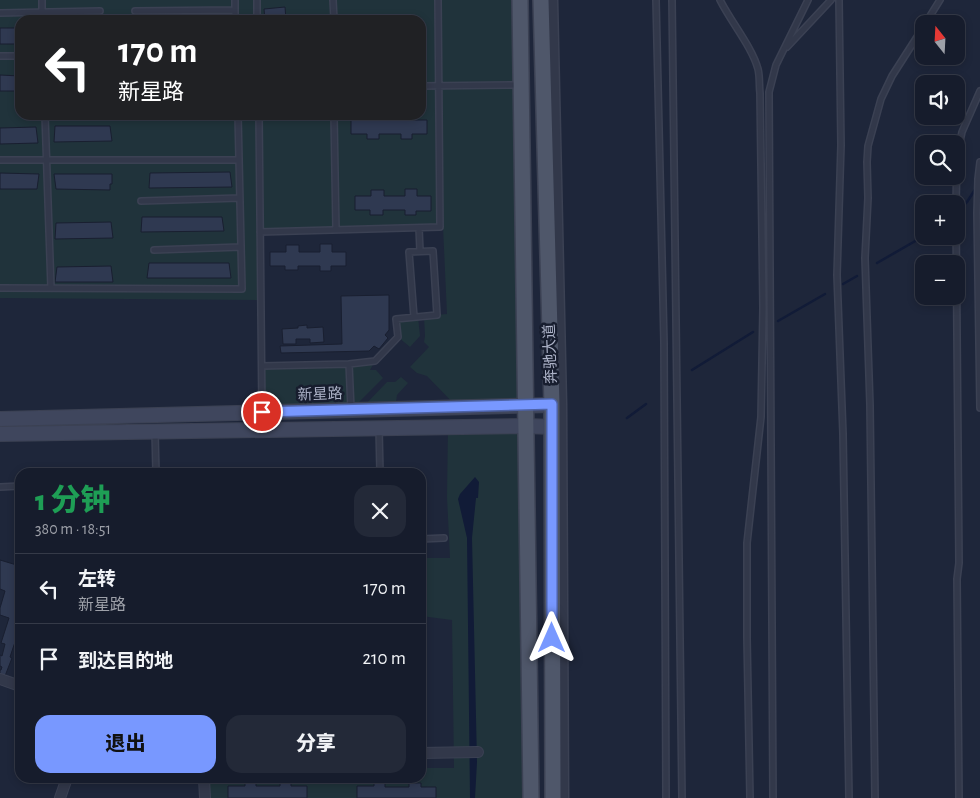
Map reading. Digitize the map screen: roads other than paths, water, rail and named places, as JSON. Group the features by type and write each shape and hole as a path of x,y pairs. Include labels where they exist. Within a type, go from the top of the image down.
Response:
{"main road":[{"name":"奔驰大道","path":"520,0 531,798"},
{"name":"奔驰大道","path":"541,0 552,404 555,435 553,798"},
{"name":"新星路","path":"0,419 552,404"},
{"path":"0,434 527,426 555,435"}],"street":[{"path":"551,0 555,435 562,798"},
{"path":"0,679 15,684"},
{"path":"426,753 478,752"},
{"path":"60,798 65,783"},
{"path":"204,783 205,798"}],"lane":[{"path":"42,0 42,12"},
{"path":"235,0 235,15"},
{"path":"257,0 258,15"},
{"path":"333,0 334,15"},
{"path":"260,232 440,227 438,0"},
{"path":"656,0 664,343 666,798"},
{"path":"672,0 682,798"},
{"path":"720,0 747,46 758,70 760,93 763,308 762,417 747,543 750,798"},
{"path":"773,798 769,92 776,65 808,0"},
{"path":"783,51 831,0"},
{"path":"839,0 841,145 837,275 844,434 849,798"},
{"path":"931,15 940,0"},
{"path":"135,11 235,10"},
{"path":"0,13 100,11"},
{"path":"875,798 870,405 865,258 868,198 867,162 868,146 881,99 892,76 915,40"},
{"path":"0,56 15,56"},
{"path":"426,86 521,85"},
{"path":"956,195 959,147 962,132 980,92"},
{"path":"45,120 51,288"},
{"path":"0,288 242,289 238,120"},
{"path":"258,120 262,412"},
{"path":"334,120 336,230"},
{"path":"0,160 239,160"},
{"path":"980,162 977,213 980,408"},
{"path":"141,201 240,198"},
{"path":"977,213 980,225"},
{"path":"419,228 420,251"},
{"path":"956,245 959,408 959,563 957,588 959,798"},
{"path":"154,250 241,247"},
{"path":"262,366 349,364 374,360 398,337 396,318 414,317 437,315 433,250 409,252 414,317"},
{"path":"349,364 351,410"},
{"path":"379,428 380,468"},
{"path":"155,432 156,468"},
{"path":"0,487 15,486"},
{"path":"426,539 444,538"}],"water":[{"path":"475,477 479,482 472,538 477,762 475,798 470,798 467,538 458,499"}],"waterway":[{"path":"965,204 976,188"},
{"path":"877,263 915,241"},
{"path":"843,284 857,276"},
{"path":"778,321 825,294"},
{"path":"692,370 753,332"},
{"path":"627,418 646,404"}]}
